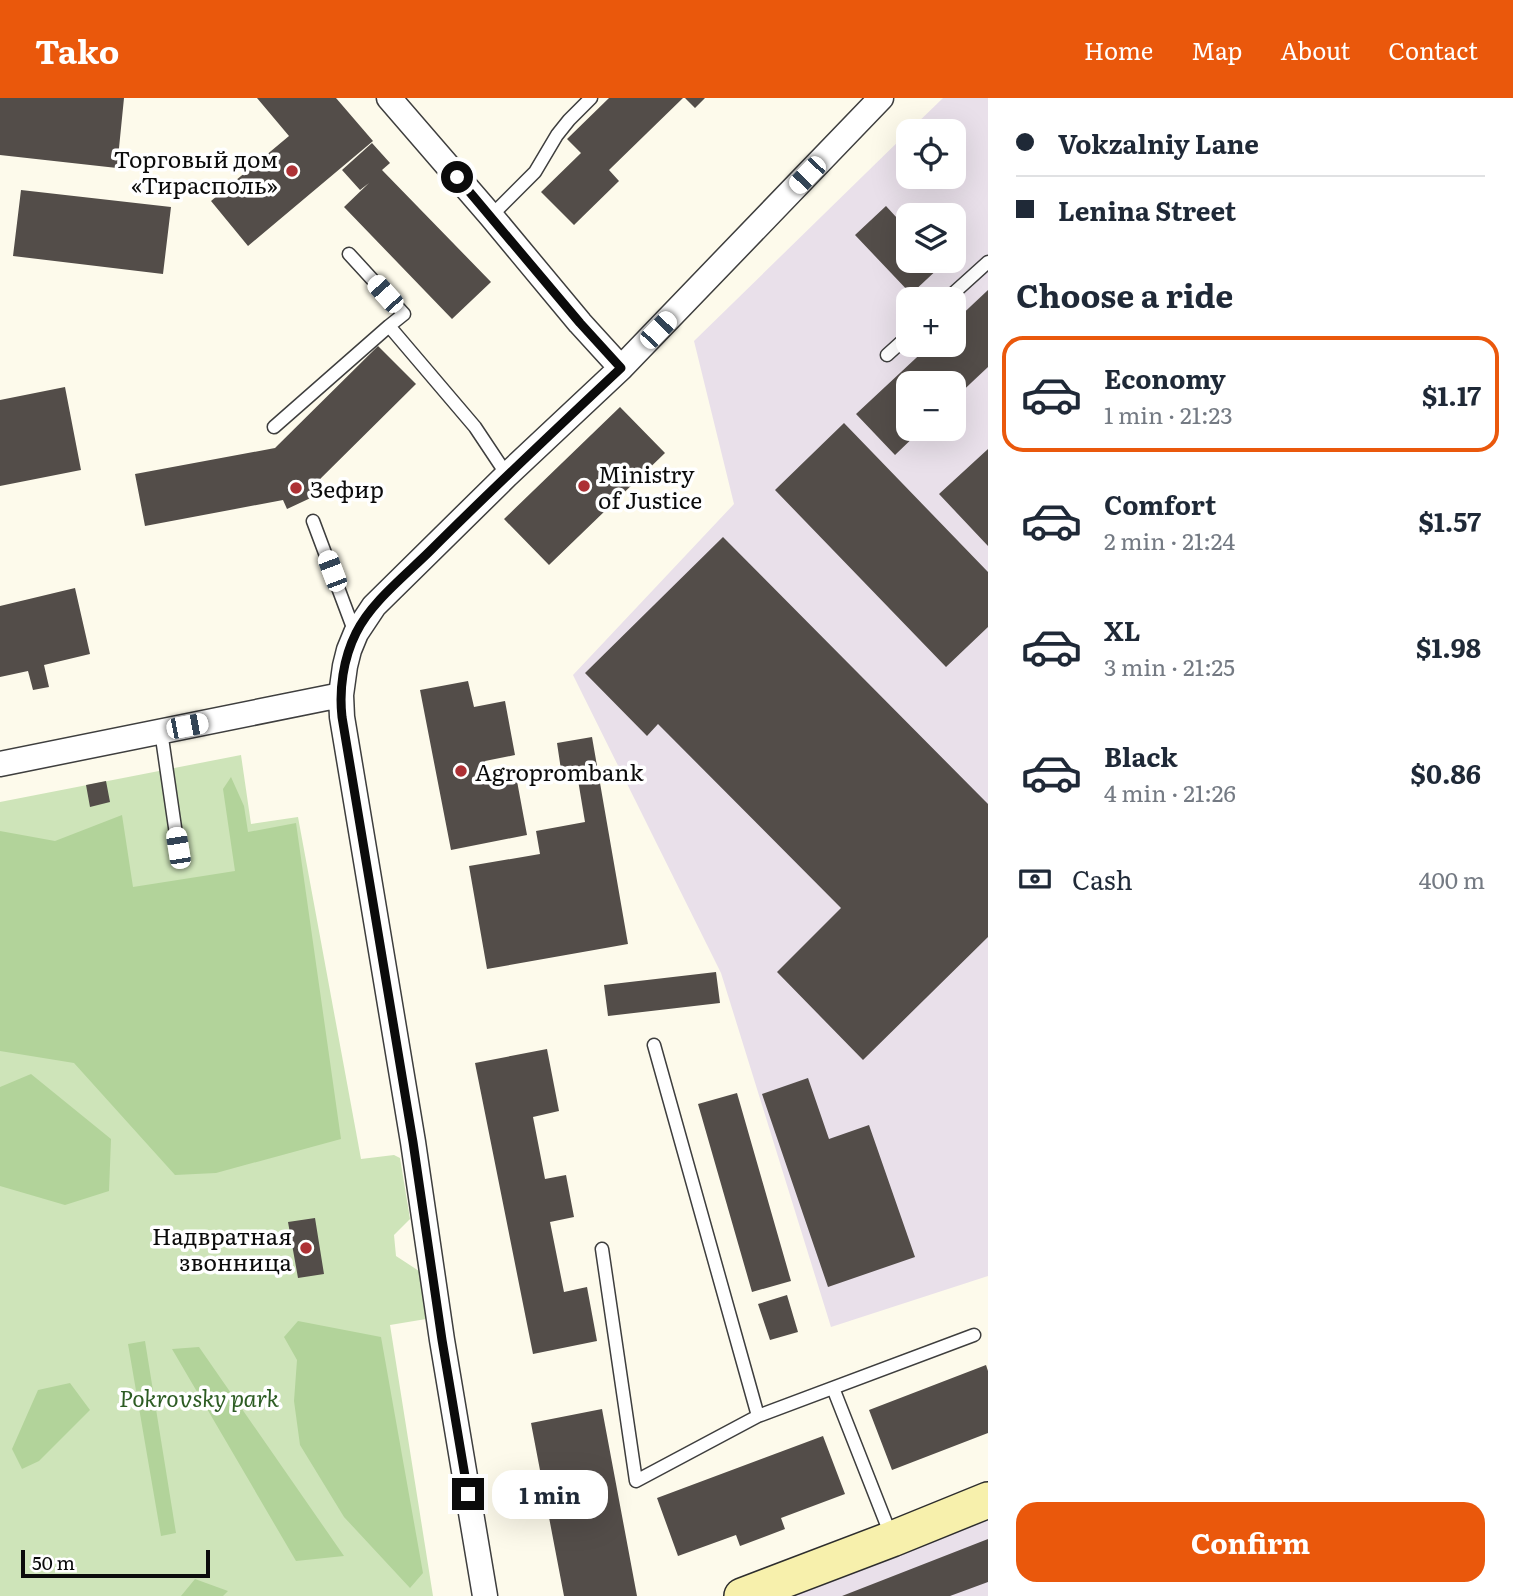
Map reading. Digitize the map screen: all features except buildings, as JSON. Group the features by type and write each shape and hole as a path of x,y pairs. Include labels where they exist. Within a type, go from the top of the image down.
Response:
{"street":[{"path":"389,98 621,368"},
{"path":"485,1596 342,717 341,695 345,666 356,634 374,606 621,368 881,98"},
{"path":"0,764 341,695"},
{"path":"742,1596 988,1500"}],"lane":[{"path":"491,216 535,172 557,135 591,98"},
{"path":"274,427 404,314 349,254"},
{"path":"960,287 988,262"},
{"path":"390,326 475,427 507,475"},
{"path":"887,355 896,347"},
{"path":"313,522 356,634"},
{"path":"161,731 178,848"},
{"path":"654,1045 758,1416"},
{"path":"602,1249 636,1481 758,1416 974,1335"},
{"path":"833,1388 892,1539"}],"shaded area":[{"path":"943,98 988,98 988,1276 831,1327 721,973 573,675 734,504 694,341 896,144 896,189 966,189 966,119 921,119"},
{"path":"988,1518 988,1596 783,1596"}],"green space":[{"name":"Pokrovsky park","path":"241,755 251,824 298,817 361,1159 394,1155 400,1158 410,1219 394,1235 396,1256 419,1271 426,1319 390,1325 433,1596 0,1596 0,802"},
{"path":"231,777 244,806 248,832 296,823 341,1139 216,1173 175,1175 74,1063 0,1051 0,831 55,841 122,815 133,887 235,871 223,789"},
{"path":"31,1074 111,1139 109,1191 65,1205 0,1186 0,1087"},
{"path":"298,1321 381,1337 423,1573 410,1588 344,1517 300,1445 294,1401 297,1360 284,1337"},
{"path":"145,1341 176,1533 161,1536 128,1344"},
{"path":"199,1347 344,1556 296,1561 172,1349"},
{"path":"70,1383 90,1410 39,1461 22,1469 12,1449 38,1390"},
{"path":"195,1579 228,1591 223,1596 181,1596"}],"place":[{"name":"Торговый дом «Тирасполь»","path":"292,171"},
{"name":"Ministry of Justice","path":"584,486"},
{"name":"Зефир","path":"296,488"},
{"name":"Agroprombank","path":"461,771"},
{"name":"Надвратная звонница","path":"306,1248"}],"route":[{"path":"457,177 621,368 374,606 349,650 342,683 342,717 468,1494"}]}
